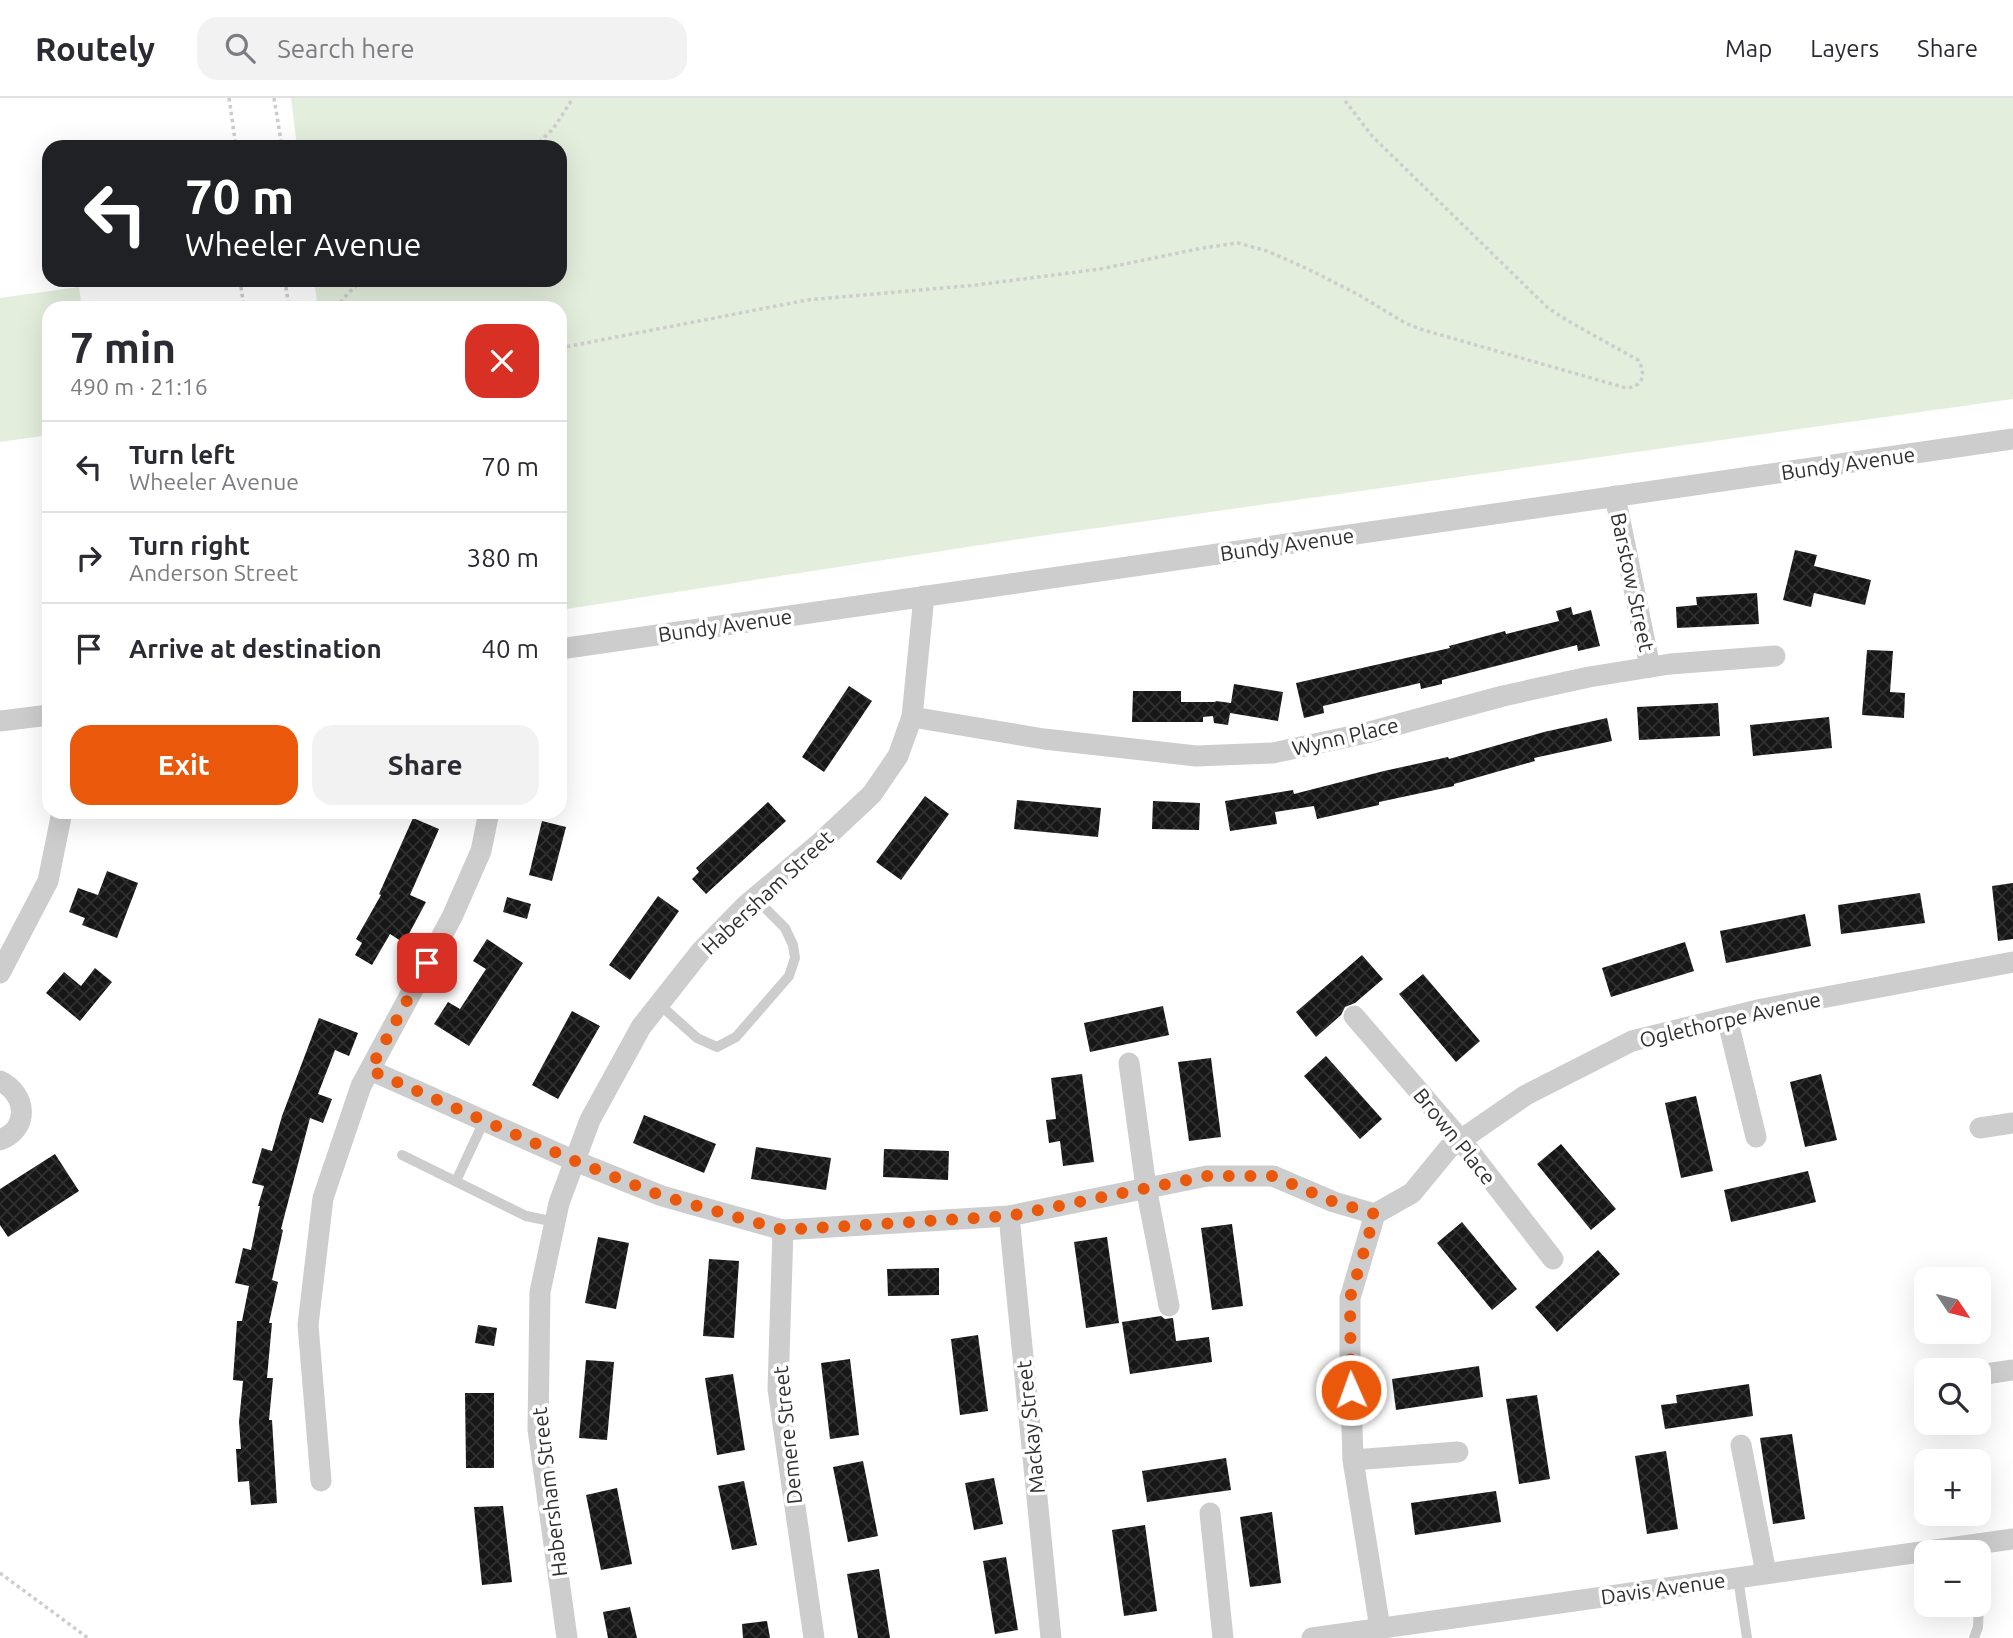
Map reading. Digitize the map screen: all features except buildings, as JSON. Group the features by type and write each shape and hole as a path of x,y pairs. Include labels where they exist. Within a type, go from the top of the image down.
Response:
{"street":[{"name":"Bundy Avenue","path":"567,648 2013,439"},
{"name":"Barstow Street","path":"1615,496 1650,667"},
{"name":"Habersham Street","path":"567,1638 538,1429 540,1292 559,1203 597,1108 641,1027 701,951 755,898 872,794 898,756 912,717 924,596"},
{"name":"Wynn Place","path":"912,717 1044,739 1196,756 1273,753 1366,733 1503,696 1589,677 1650,667 1775,656"},
{"path":"0,721 42,716"},
{"path":"0,973 48,881 61,819"},
{"path":"321,1481 308,1325 323,1198 361,1086 452,917 481,851 488,819"},
{"name":"Oglethorpe Avenue","path":"1375,1214 1412,1194 1449,1147 1525,1095 1632,1041 1762,1009 2013,962"},
{"name":"Brown Place","path":"1354,1016 1460,1139 1553,1259"},
{"path":"1727,1018 1756,1137"},
{"path":"1129,1063 1146,1187 1169,1306"},
{"path":"370,1070 575,1161 662,1196 783,1230 1009,1216 1207,1176 1273,1176 1334,1202 1375,1214 1350,1298 1350,1367 1353,1460 1380,1628"},
{"path":"0,1081 9,1085 17,1094 22,1106 16,1129 0,1140"},
{"path":"1980,1128 2013,1123"},
{"name":"Mackay Street","path":"1009,1216 1051,1638"},
{"name":"Demere Street","path":"783,1230 778,1389 814,1638"},
{"path":"1991,1373 2013,1370"},
{"path":"1741,1445 1766,1573"},
{"path":"1353,1460 1458,1452"},
{"path":"1210,1513 1223,1638"},
{"name":"Davis Avenue","path":"1991,1544 2013,1539"},
{"name":"Davis Avenue","path":"1312,1638 1766,1573 1914,1555"}],"lane":[{"path":"659,1004 697,1038 717,1047 736,1037 789,975 795,958 793,945 785,928 755,898"},
{"path":"456,1181 484,1121"},
{"path":"402,1155 526,1216 555,1222"},
{"path":"1738,1577 1747,1638"},
{"path":"1974,1638 1979,1627 1979,1617"}],"path":[{"path":"229,98 235,140"},
{"path":"274,98 281,140"},
{"path":"541,140 553,129 573,98"},
{"path":"567,347 807,300 976,285 1100,269 1238,243 1267,251 1308,269 1420,329 1626,388 1640,383 1643,368 1638,360 1548,308 1372,136 1343,98"},
{"path":"342,301 355,287"},
{"path":"0,1573 88,1638"}],"green space":[{"path":"291,98 2013,98 2013,399 1026,538 567,609 567,301 317,301 315,287 567,287 567,140 296,140"},
{"path":"79,287 81,301 42,301 42,436 0,442 0,298"}],"route":[{"path":"427,963 370,1070 575,1161 662,1196 783,1230 1009,1216 1207,1176 1273,1176 1334,1202 1375,1214 1350,1298 1351,1390"}]}
